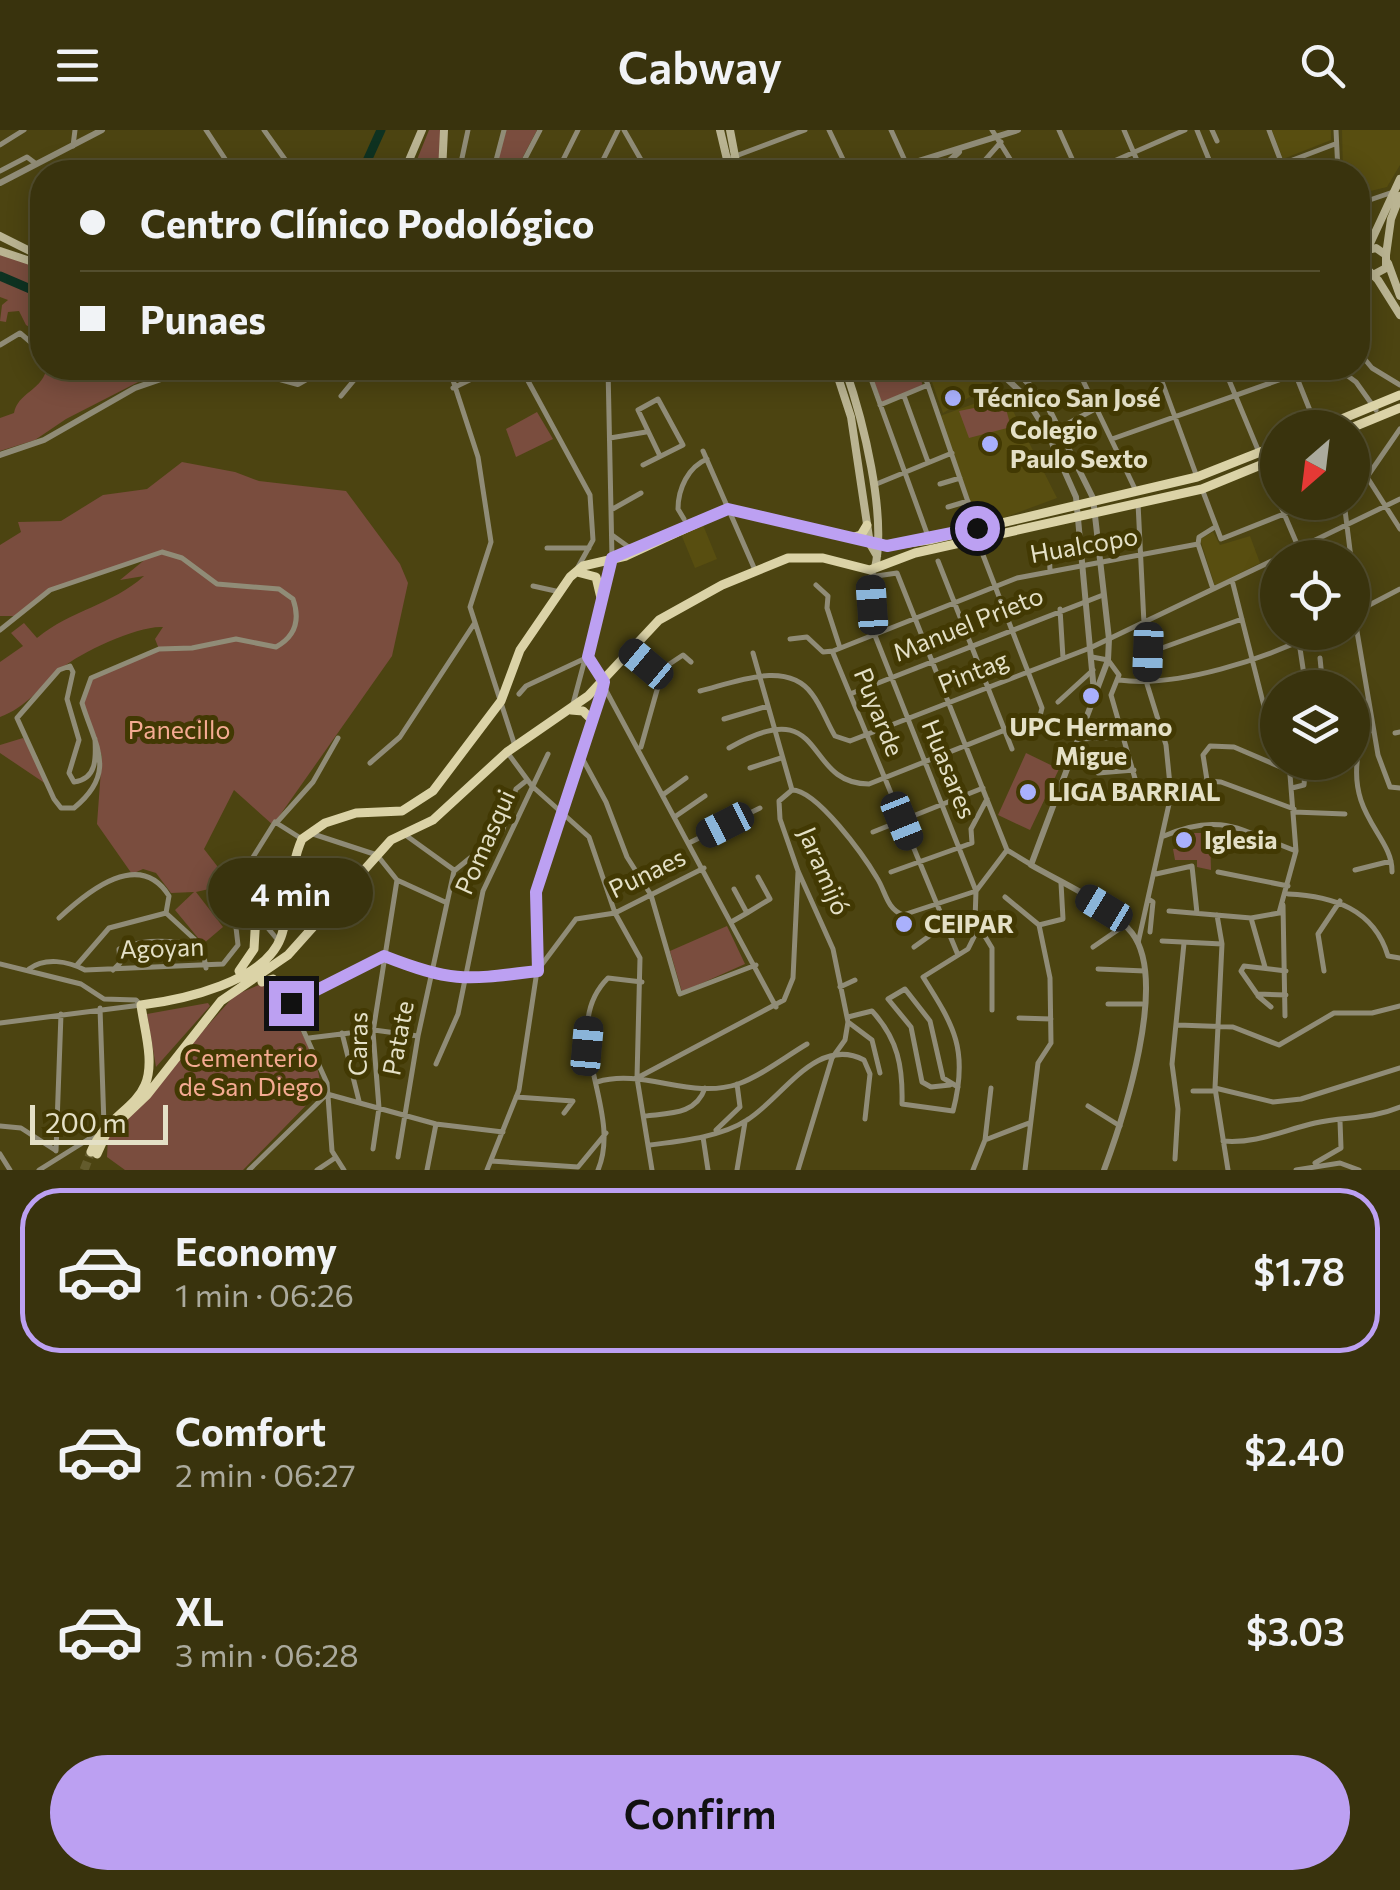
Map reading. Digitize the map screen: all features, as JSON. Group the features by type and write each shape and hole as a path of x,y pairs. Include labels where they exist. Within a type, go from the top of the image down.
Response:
{"main road":[{"path":"412,160 424,130"},
{"path":"443,160 444,130"},
{"path":"720,130 730,159"},
{"path":"730,130 730,159"},
{"path":"1400,179 1387,259 1382,272 1371,274 1400,315"},
{"path":"1370,241 1396,194"},
{"path":"0,236 30,258"},
{"path":"1370,252 1376,248 1387,259 1400,296"},
{"path":"0,251 30,254"},
{"path":"845,380 871,486 875,548 872,573"},
{"path":"1369,410 1400,395"},
{"path":"850,397 868,525 875,548"},
{"path":"1370,422 1398,412"},
{"path":"1137,498 1258,454"},
{"path":"1078,510 915,553 872,573 799,556 755,570 659,620 604,682 571,710 511,749 433,820 402,833 288,956 221,1001 94,1153 102,1128 145,1085 149,1066 141,1005 196,998 269,955 280,941 306,836 356,812 402,811 439,784 501,701 520,650 575,572 728,509 875,548 1137,498 1202,488 1260,465"},
{"path":"847,538 861,536 868,525"},
{"path":"575,572 596,576 600,598"},
{"path":"571,710 583,711 593,721"},
{"path":"234,978 254,949 256,914"},
{"path":"245,987 272,978 291,1003"},
{"path":"149,1066 160,1076"}],"street":[{"path":"0,145 24,130"},
{"path":"74,146 76,130"},
{"path":"40,160 102,130"},
{"path":"206,130 226,160"},
{"path":"264,130 285,160"},
{"path":"462,160 468,130"},
{"path":"497,160 504,130"},
{"path":"524,160 540,130"},
{"path":"563,160 578,130"},
{"path":"621,130 637,160"},
{"path":"603,160 621,130"},
{"path":"727,160 805,130"},
{"path":"830,130 844,160"},
{"path":"891,130 907,160"},
{"path":"992,130 1011,160"},
{"path":"918,160 999,141 1018,130"},
{"path":"1060,130 1073,160"},
{"path":"1124,130 1137,160"},
{"path":"1115,160 1185,130"},
{"path":"1197,130 1209,160"},
{"path":"1212,130 1217,140"},
{"path":"1268,130 1280,160"},
{"path":"1336,130 1337,160"},
{"path":"985,160 999,141"},
{"path":"1293,160 1335,144"},
{"path":"951,160 964,149"},
{"path":"0,171 27,156 32,160"},
{"path":"927,158 935,160"},
{"path":"0,183 30,165"},
{"path":"1370,201 1396,194"},
{"path":"0,345 20,334 30,342"},
{"path":"1370,366 1400,384"},
{"path":"0,455 44,440 135,388 159,380"},
{"path":"341,396 354,380"},
{"path":"451,380 478,457 491,542 472,596 474,624 501,701 511,749 530,783 588,837 615,914 640,958 643,982 638,1078 652,1170"},
{"path":"453,388 470,380"},
{"path":"528,380 586,483 594,520 590,548 575,572"},
{"path":"571,710 612,558 608,380"},
{"path":"870,380 929,540"},
{"path":"926,380 977,528"},
{"path":"1009,380 1021,391 1048,434 1078,510 1094,698"},
{"path":"1027,380 1058,426 1094,507 1109,640 1108,660 1031,864"},
{"path":"1084,380 1137,498 1147,621 1146,684 1170,766 1171,795 1138,942 1144,971 1138,1065 1104,1170"},
{"path":"1161,380 1197,477"},
{"path":"1229,380 1260,459"},
{"path":"1112,439 1271,380"},
{"path":"1298,380 1311,410"},
{"path":"1348,380 1375,408"},
{"path":"880,404 928,385"},
{"path":"904,396 928,462"},
{"path":"643,465 683,445 660,399 638,410 660,456"},
{"path":"1048,434 1097,408"},
{"path":"1370,473 1400,428"},
{"path":"610,438 647,431"},
{"path":"703,451 755,570"},
{"path":"871,486 952,453"},
{"path":"684,519 678,509 680,493 693,466 706,459"},
{"path":"940,484 960,478"},
{"path":"1370,482 1400,529"},
{"path":"1202,488 1221,539 1269,520"},
{"path":"611,510 641,493"},
{"name":"Pintag","path":"1315,540 1400,499"},
{"path":"948,507 968,501"},
{"path":"594,520 611,519"},
{"path":"1346,520 1348,540"},
{"path":"1213,589 1198,544 1199,537 1215,527"},
{"path":"612,535 630,548"},
{"name":"Hualcopo","path":"836,650 995,586 1050,571 1198,544"},
{"path":"1049,546 1050,571"},
{"path":"547,548 590,548"},
{"path":"0,630 50,590 159,552 182,558 217,584 279,589 293,598 296,624 287,640 276,646 236,638 192,648 164,648 94,675 82,703 95,739 102,768 80,803 65,810 54,799 17,718 60,670 70,666 73,672 67,699 79,740 68,773 74,782 85,779 95,766 95,739"},
{"path":"729,748 774,730 801,732 846,781 869,784 1042,714 983,554"},
{"path":"938,560 1012,749"},
{"name":"Pintag","path":"867,735 1109,640 1260,567"},
{"path":"872,573 896,573 1007,850 1125,926 1138,942"},
{"name":"Huasares","path":"872,573 874,633 976,891 974,916 978,927 992,948 992,1010"},
{"path":"1232,580 1260,690"},
{"name":"Puyarde","path":"816,585 828,596 836,650 850,694 958,955"},
{"path":"532,586 560,592"},
{"path":"1370,606 1400,591"},
{"name":"Manuel Prieto","path":"850,694 1103,595"},
{"path":"1060,609 1063,658"},
{"path":"1148,652 1242,619"},
{"path":"370,764 400,737 474,624"},
{"path":"790,638 806,637 822,652 836,650"},
{"path":"630,650 646,664"},
{"path":"1119,680 1146,684 1278,650"},
{"path":"753,654 792,790"},
{"path":"640,750 658,683 656,674 683,655 690,662"},
{"path":"588,657 691,842 776,1007"},
{"path":"520,694 526,686 588,657"},
{"path":"1092,657 1108,660 1117,669 1119,680 1111,695 1136,782"},
{"path":"1320,658 1321,670"},
{"path":"1058,702 1092,670"},
{"path":"700,691 759,676 782,676 803,684 839,740 867,735"},
{"path":"487,1170 516,1098 538,971 536,892 604,682"},
{"path":"724,720 768,706"},
{"path":"1370,713 1389,786 1400,788"},
{"path":"1079,739 1125,738 1159,727"},
{"path":"1373,729 1360,742 1355,785 1368,823 1392,862 1392,872"},
{"path":"280,941 231,884 313,782 338,738"},
{"path":"1207,781 1203,755 1210,746 1234,747 1260,758"},
{"name":"Pomasqui","path":"436,1064 455,1023 477,908 505,833 548,754"},
{"path":"581,756 606,802 627,857 651,895 680,993 756,965"},
{"path":"750,768 782,758"},
{"path":"1098,773 1134,770"},
{"path":"664,794 686,778"},
{"path":"1286,1016 1283,905 1296,851 1291,780"},
{"path":"1292,788 1306,780"},
{"path":"1171,795 1207,781 1294,811 1345,814"},
{"path":"402,833 454,870 505,833 516,789 530,783"},
{"path":"873,832 983,788"},
{"name":"Jaramijó","path":"847,1020 825,924 798,871 778,808 785,793 806,792 819,804 878,879 896,912 908,914 937,907"},
{"path":"676,816 705,796"},
{"path":"891,872 974,842 971,829 987,799"},
{"path":"691,842 760,808"},
{"path":"278,821 306,836 378,855 397,880 445,902"},
{"path":"1164,836 1189,825 1219,822 1296,851"},
{"path":"937,907 976,891 1007,850"},
{"path":"1355,870 1392,862"},
{"path":"1156,874 1192,866 1197,913"},
{"name":"Punaes","path":"538,971 576,919 615,914 704,868"},
{"name":"Patate","path":"398,1157 418,1036 454,870"},
{"path":"638,1078 776,1007 788,994 793,978 798,871"},
{"path":"1218,872 1340,900 1380,932 1388,956 1400,958"},
{"path":"60,918 96,886 145,873 157,878 170,900 166,913"},
{"path":"732,921 770,900 758,877"},
{"name":"Caras","path":"373,1149 379,1106 374,1030 397,880"},
{"path":"1038,926 1063,919 1061,883"},
{"name":"Agoyan","path":"29,970 38,963 68,962 113,970 206,968 223,964 238,945 231,884"},
{"path":"734,890 746,913"},
{"path":"1005,897 1038,926 1050,978 1051,1043 1039,1060 1025,1170"},
{"path":"1148,898 1153,902 1150,932"},
{"path":"1324,972 1318,934 1340,900"},
{"path":"1169,910 1251,918 1275,916 1283,905"},
{"path":"166,913 198,944 206,968"},
{"path":"77,966 109,928 166,913"},
{"path":"1217,915 1222,944 1215,1090 1228,1170"},
{"path":"1251,918 1265,967"},
{"path":"914,947 946,924"},
{"path":"1093,947 1125,926"},
{"path":"847,1020 872,1011 896,1040 904,1083 902,1104 953,1111 954,1086 960,1071 949,1015 923,977 972,943 978,927"},
{"path":"113,970 120,962 118,949 134,942 156,938 198,944"},
{"path":"1162,940 1222,944"},
{"path":"1175,1159 1178,1109 1172,1064 1184,943"},
{"path":"344,1170 334,1158 327,1082 291,1003 384,956 431,976 464,980 538,971"},
{"path":"0,966 81,984 104,999 136,1000 141,1005"},
{"path":"1098,968 1144,971"},
{"path":"1271,1007 1257,994 1241,968 1286,970"},
{"path":"598,1170 607,1149 606,1133 587,1046 596,995 608,978 643,982"},
{"path":"840,987 855,980"},
{"path":"908,990 924,1009 943,1078 954,1086 931,1087 922,1082 910,1027 888,999 908,990"},
{"path":"1257,994 1286,995"},
{"path":"1108,1004 1142,1004"},
{"path":"0,1023 61,1012 141,1005"},
{"path":"1178,1025 1238,1029 1280,1045 1334,1013 1372,1014 1400,1006"},
{"path":"39,1170 59,1153 102,1128 100,1008"},
{"path":"59,1153 61,1012"},
{"path":"1019,1018 1051,1019"},
{"path":"798,1170 832,1058 845,1040 847,1020"},
{"path":"847,1020 872,1040 880,1073"},
{"path":"309,1038 374,1030 418,1036"},
{"path":"342,1033 359,1100"},
{"path":"597,1082 638,1078 705,1088 738,1084 806,1044"},
{"path":"650,1146 703,1137 746,1122 815,1060 852,1054 868,1066 866,1119"},
{"path":"1193,1090 1215,1090 1273,1102 1302,1099 1400,1068"},
{"path":"716,1130 740,1106 738,1084"},
{"path":"645,1116 683,1111 702,1098 705,1088"},
{"path":"973,1170 985,1140 990,1088"},
{"path":"326,1094 436,1124 502,1132"},
{"path":"248,1170 326,1094"},
{"path":"516,1098 573,1101 564,1113"},
{"path":"1088,1106 1120,1126"},
{"path":"1223,1141 1252,1141 1320,1122 1400,1107"},
{"path":"1310,1166 1338,1152 1340,1121"},
{"path":"736,1170 746,1122"},
{"path":"985,1140 1030,1123"},
{"path":"427,1170 436,1124"},
{"path":"0,1126 22,1128 59,1153"},
{"path":"492,1161 578,1167 606,1133"},
{"path":"703,1137 708,1170"},
{"path":"0,1154 10,1170"},
{"path":"317,1170 334,1158"},
{"path":"1296,1170 1340,1163 1360,1170"}],"shaded area":[{"path":"1272,130 1331,130 1331,140 1283,159"},
{"path":"1342,130 1400,130 1400,165 1387,187 1370,191 1370,160 1343,160"},
{"name":"Técnico San José","path":"931,380 993,383 943,413"},
{"name":"Colegio Paulo Sexto","path":"1004,393 1057,498 976,528 940,416"},
{"path":"703,525 717,559 695,568 681,534"},
{"path":"1213,532 1220,545 1250,536 1260,563 1215,586 1200,539"}],"green space":[{"path":"429,130 441,130 440,160 417,160"},
{"path":"506,130 537,130 521,160 498,160"},
{"path":"0,255 30,262 30,327 19,311 8,312 6,322 0,321 2,305 8,300 0,297"},
{"path":"142,380 66,419 35,440 0,451 0,418 14,413 20,401 39,383"},
{"path":"873,380 921,380 923,387 882,403"},
{"path":"1004,402 1011,427 969,438 959,411"},
{"path":"537,412 553,439 516,457 506,429"},
{"name":"Panecillo","path":"182,462 259,481 346,491 400,564 408,583 392,656 273,825 234,790 204,849 231,884 196,892 223,927 203,944 175,910 194,892 171,893 156,873 143,869 132,874 97,824 102,756 82,703 91,678 159,649 155,639 163,627 126,635 82,655 26,702 0,717 0,662 23,646 11,633 24,623 37,638 119,594 144,576 120,580 148,557 50,590 15,616 0,616 0,545 21,532 18,522 61,521 103,495 147,489"},
{"path":"23,738 37,756 49,786 0,753 0,745"},
{"name":"LIGA BARRIAL","path":"1026,753 1059,769 1030,830 998,815"},
{"path":"1191,833 1210,833 1211,870 1197,867 1197,860 1175,860 1173,849 1193,847"},
{"path":"727,926 745,964 682,992 670,951"},
{"name":"Cementerio de San Diego","path":"266,982 310,1049 320,1091 243,1170 125,1170 107,1157 108,1137 235,995"},
{"name":"Cementerio de San Diego","path":"208,1003 210,1006 156,1067 147,1014"}],"waterway":[{"path":"367,160 381,130"},
{"path":"0,276 30,289"}],"tunnel":[{"path":"84,1170 91,1152"}],"place":[{"name":"Técnico San José","path":"953,398"},
{"name":"Colegio Paulo Sexto","path":"990,444"},
{"name":"UPC Hermano Migue","path":"1091,696"},
{"name":"LIGA BARRIAL","path":"1028,792"},
{"name":"Iglesia","path":"1184,840"},
{"name":"CEIPAR","path":"904,924"}],"route":[{"path":"291,1003 384,956 428,975 462,980 538,971 536,892 602,691 604,682 588,657 612,558 626,556 728,509 887,546 977,528"}]}
